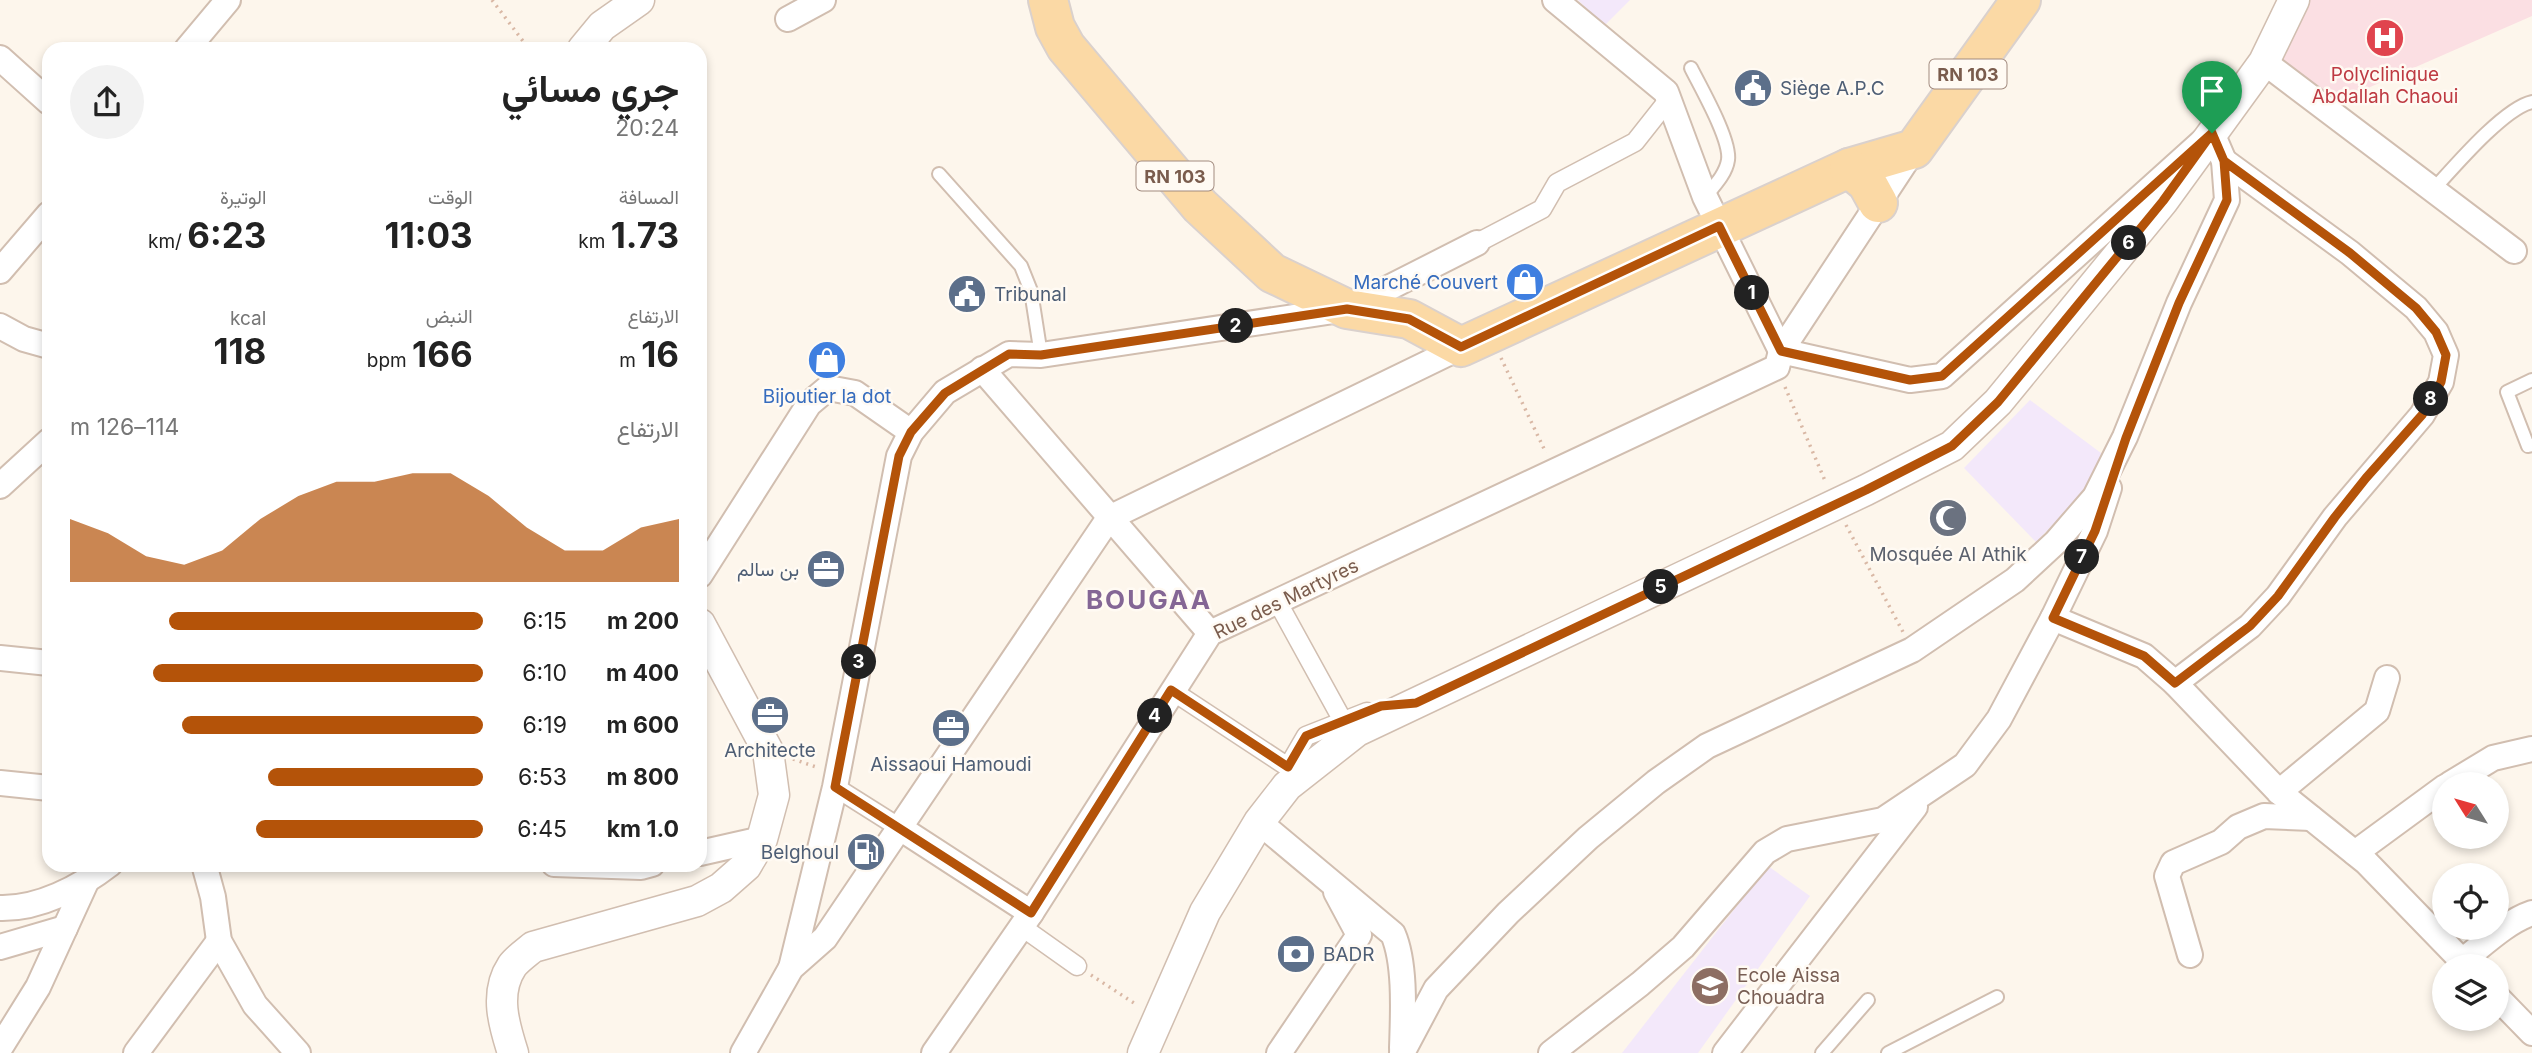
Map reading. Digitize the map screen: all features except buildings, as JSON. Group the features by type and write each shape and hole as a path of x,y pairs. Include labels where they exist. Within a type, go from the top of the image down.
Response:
{"main road":[{"name":"RN 103","path":"1048,0 1055,27 1066,47 1200,206 1272,273 1347,309 1409,319 1475,340"},
{"name":"RN 103","path":"1914,149 2021,0"},
{"path":"1475,340 1712,211 1914,149"},
{"path":"1849,168 1867,183 1878,204"}],"street":[{"path":"193,42 228,0"},
{"path":"589,42 602,26 639,0"},
{"path":"788,19 823,0"},
{"path":"1555,0 1666,92 1712,211 1779,359"},
{"path":"1287,776 1357,731 1856,495 1952,446 1998,402 2163,201 2264,62 2294,0"},
{"path":"0,58 42,96"},
{"path":"2264,62 2514,251"},
{"path":"743,1053 792,968 836,781 899,456 911,432 945,393 1009,354 1041,355 1347,309 1542,209 1557,183 1635,142 1669,99"},
{"path":"1551,1053 1683,947 1765,852 1787,839 1883,820 1965,765 1999,719 2053,618 2095,531 2126,438 2179,303 2227,200 2224,161 2212,133"},
{"path":"1779,359 1910,380 1942,376 2212,133"},
{"path":"1779,359 1914,149"},
{"path":"2175,683 2250,626 2278,596 2366,478 2422,415 2441,382 2446,355 2436,332 2416,308 2350,253 2224,161"},
{"path":"0,271 42,222"},
{"path":"0,326 24,339 42,344"},
{"path":"792,968 825,937 1109,518 1475,340"},
{"name":"Rue des Martyres","path":"934,1053 1026,920 1210,633 1554,470 1779,359"},
{"path":"982,369 1210,633"},
{"path":"707,564 808,404 828,388 855,393 911,432"},
{"path":"1402,1053 1436,989 1508,913 1588,838 1656,782 1707,746 1912,650 2015,580 2056,542 2095,497 2126,438"},
{"path":"0,486 42,447"},
{"path":"1277,601 1343,721"},
{"path":"2053,618 2144,656 2175,683 2279,792 2355,853 2456,954"},
{"path":"513,1053 502,1014 502,991 512,966 533,947 697,901 721,888 746,866 762,839 774,794 768,751 707,637"},
{"path":"0,658 42,662"},
{"path":"2279,792 2377,711 2387,678"},
{"path":"1171,690 1287,776"},
{"path":"1143,1053 1205,912 1287,776 1306,736 1381,706 1416,703"},
{"path":"2469,772 2493,758 2532,749"},
{"path":"836,781 1026,920 1077,966"},
{"path":"0,783 42,787"},
{"path":"1726,1053 1926,793"},
{"path":"2355,853 2432,797"},
{"path":"2190,955 2167,876 2173,863 2221,842 2238,827 2264,816 2311,818"},
{"path":"1259,822 1393,934 1397,943 1403,1004 1402,1053"},
{"path":"707,851 762,839"},
{"path":"0,908 17,908 50,899 98,872"},
{"path":"206,872 213,897 219,942 255,1005 298,1053"},
{"path":"0,1048 38,987 87,880"},
{"path":"1279,1053 1359,935 1331,883"},
{"path":"2475,954 2506,927 2532,913"},
{"path":"0,947 65,928"},
{"path":"136,1053 219,942"},
{"path":"2509,1009 2532,1033"},
{"path":"1581,1053 1589,1024"}],"lane":[{"path":"1691,68 1726,142 1729,158 1712,211"},
{"path":"2433,190 2483,138 2522,104 2532,102"},
{"path":"939,174 1021,266 1031,290 1041,355"},
{"path":"2532,380 2507,392 2528,446 2532,445"},
{"path":"1888,1053 1997,998"},
{"path":"1822,1053 1868,1000"}],"path":[{"path":"492,0 524,42"},
{"path":"1475,340 1554,470"},
{"path":"769,763 795,759 836,781"},
{"path":"1077,966 1157,1019"}],"shaded area":[{"path":"1578,0 1630,0 1604,26"},
{"name":"Polyclinique Abdallah Chaoui","path":"2310,0 2532,0 2532,16 2336,102 2278,61"},
{"path":"2030,400 2101,453 2094,482 2036,542 1964,468"},
{"name":"Ecole Aissa Chouadra","path":"1768,866 1810,896 1698,1053 1622,1053"}],"place":[{"name":"Polyclinique Abdallah Chaoui","path":"2385,38"},
{"name":"Siège A.P.C","path":"1753,88"},
{"name":"Marché Couvert","path":"1525,282"},
{"name":"Tribunal","path":"967,294"},
{"name":"Bijoutier la dot","path":"827,360"},
{"name":"Mosquée Al Athik","path":"1948,518"},
{"name":"بن سالم","path":"826,569"},
{"name":"Architecte","path":"770,715"},
{"name":"Aissaoui Hamoudi","path":"951,728"},
{"name":"Belghoul","path":"866,852"},
{"name":"BADR","path":"1296,954"},
{"name":"Ecole Aissa Chouadra","path":"1710,986"}],"district":[{"name":"BOUGAA","path":"1149,599"}],"route":[{"path":"2212,133 1942,376 1910,380 1781,351 1719,226 1461,347 1409,319 1347,309 1041,355 1009,354 945,393 911,432 899,456 835,787 1031,913 1171,690 1288,767 1306,736 1381,706 1416,703 1866,490 1952,446 1998,402 2163,201 2212,133 2224,161 2227,200 2179,303 2126,438 2095,531 2053,618 2144,656 2175,683 2250,626 2278,596 2366,478 2422,415 2441,382 2446,355 2436,332 2416,308 2350,253 2224,161 2212,133"}]}
